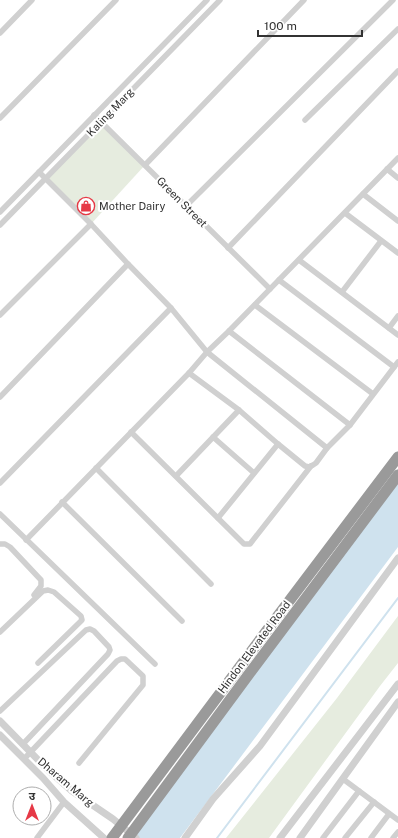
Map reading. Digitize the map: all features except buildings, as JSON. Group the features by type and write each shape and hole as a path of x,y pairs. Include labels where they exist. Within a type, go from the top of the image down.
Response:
{"highway":[{"name":"Hindon Elevated Road","path":"112,838 271,624 398,457"},
{"name":"Hindon Elevated Road","path":"128,838 398,475"}],"street":[{"path":"0,34 32,0"},
{"path":"0,118 116,0"},
{"name":"Kaling Marg","path":"0,212 207,0"},
{"name":"Kaling Marg","path":"0,224 220,0"},
{"path":"145,165 304,0"},
{"path":"186,206 393,0"},
{"path":"305,120 398,29"},
{"path":"228,248 398,71"},
{"name":"Green Street","path":"94,115 270,289"},
{"path":"26,540 189,373 207,352 255,305 398,158"},
{"path":"387,169 398,178"},
{"path":"39,172 171,308 207,352 327,448"},
{"path":"363,194 398,221"},
{"path":"345,213 398,254"},
{"path":"0,315 91,224"},
{"path":"342,292 381,241"},
{"path":"299,260 398,335"},
{"path":"0,397 128,264"},
{"path":"131,432 244,544 250,544 311,466 316,463 327,448 350,425 396,364 279,280"},
{"path":"255,305 373,394"},
{"path":"0,483 171,308"},
{"path":"389,328 398,316"},
{"path":"229,331 350,425"},
{"path":"189,373 239,410 305,466 311,466"},
{"path":"176,476 239,410"},
{"path":"214,437 254,474"},
{"path":"218,518 278,444"},
{"path":"96,468 211,584"},
{"path":"62,502 182,621"},
{"path":"0,514 155,664"},
{"path":"0,544 5,544 10,547 40,580 41,586 38,591 0,628"},
{"path":"186,838 214,799 260,746 398,558"},
{"path":"0,632 43,591 48,590 54,592 81,616 82,620 38,663"},
{"path":"0,711 86,630 90,629 94,631 108,647 110,650 108,654 23,744"},
{"path":"24,759 117,661 125,659 143,676 143,685 79,763"},
{"path":"280,838 398,684"},
{"path":"300,838 398,702"},
{"name":"Dharam Marg","path":"0,721 47,769 72,791 113,819 136,838"},
{"name":"Dharam Marg","path":"0,735 44,778 64,802 102,837"},
{"path":"342,779 398,820"},
{"path":"323,838 359,791"},
{"path":"37,838 64,802"},
{"path":"345,838 374,802"},
{"path":"371,838 389,814"},
{"path":"393,838 398,832"}],"shaded area":[{"path":"101,122 145,165 91,224 45,178"},
{"path":"398,616 398,663 269,838 226,838 337,698"}],"water":[{"path":"398,469 398,547 180,838 123,838 368,512"}],"waterway":[{"path":"217,838 398,598"}],"place":[{"name":"Mother Dairy","path":"86,206"}]}
